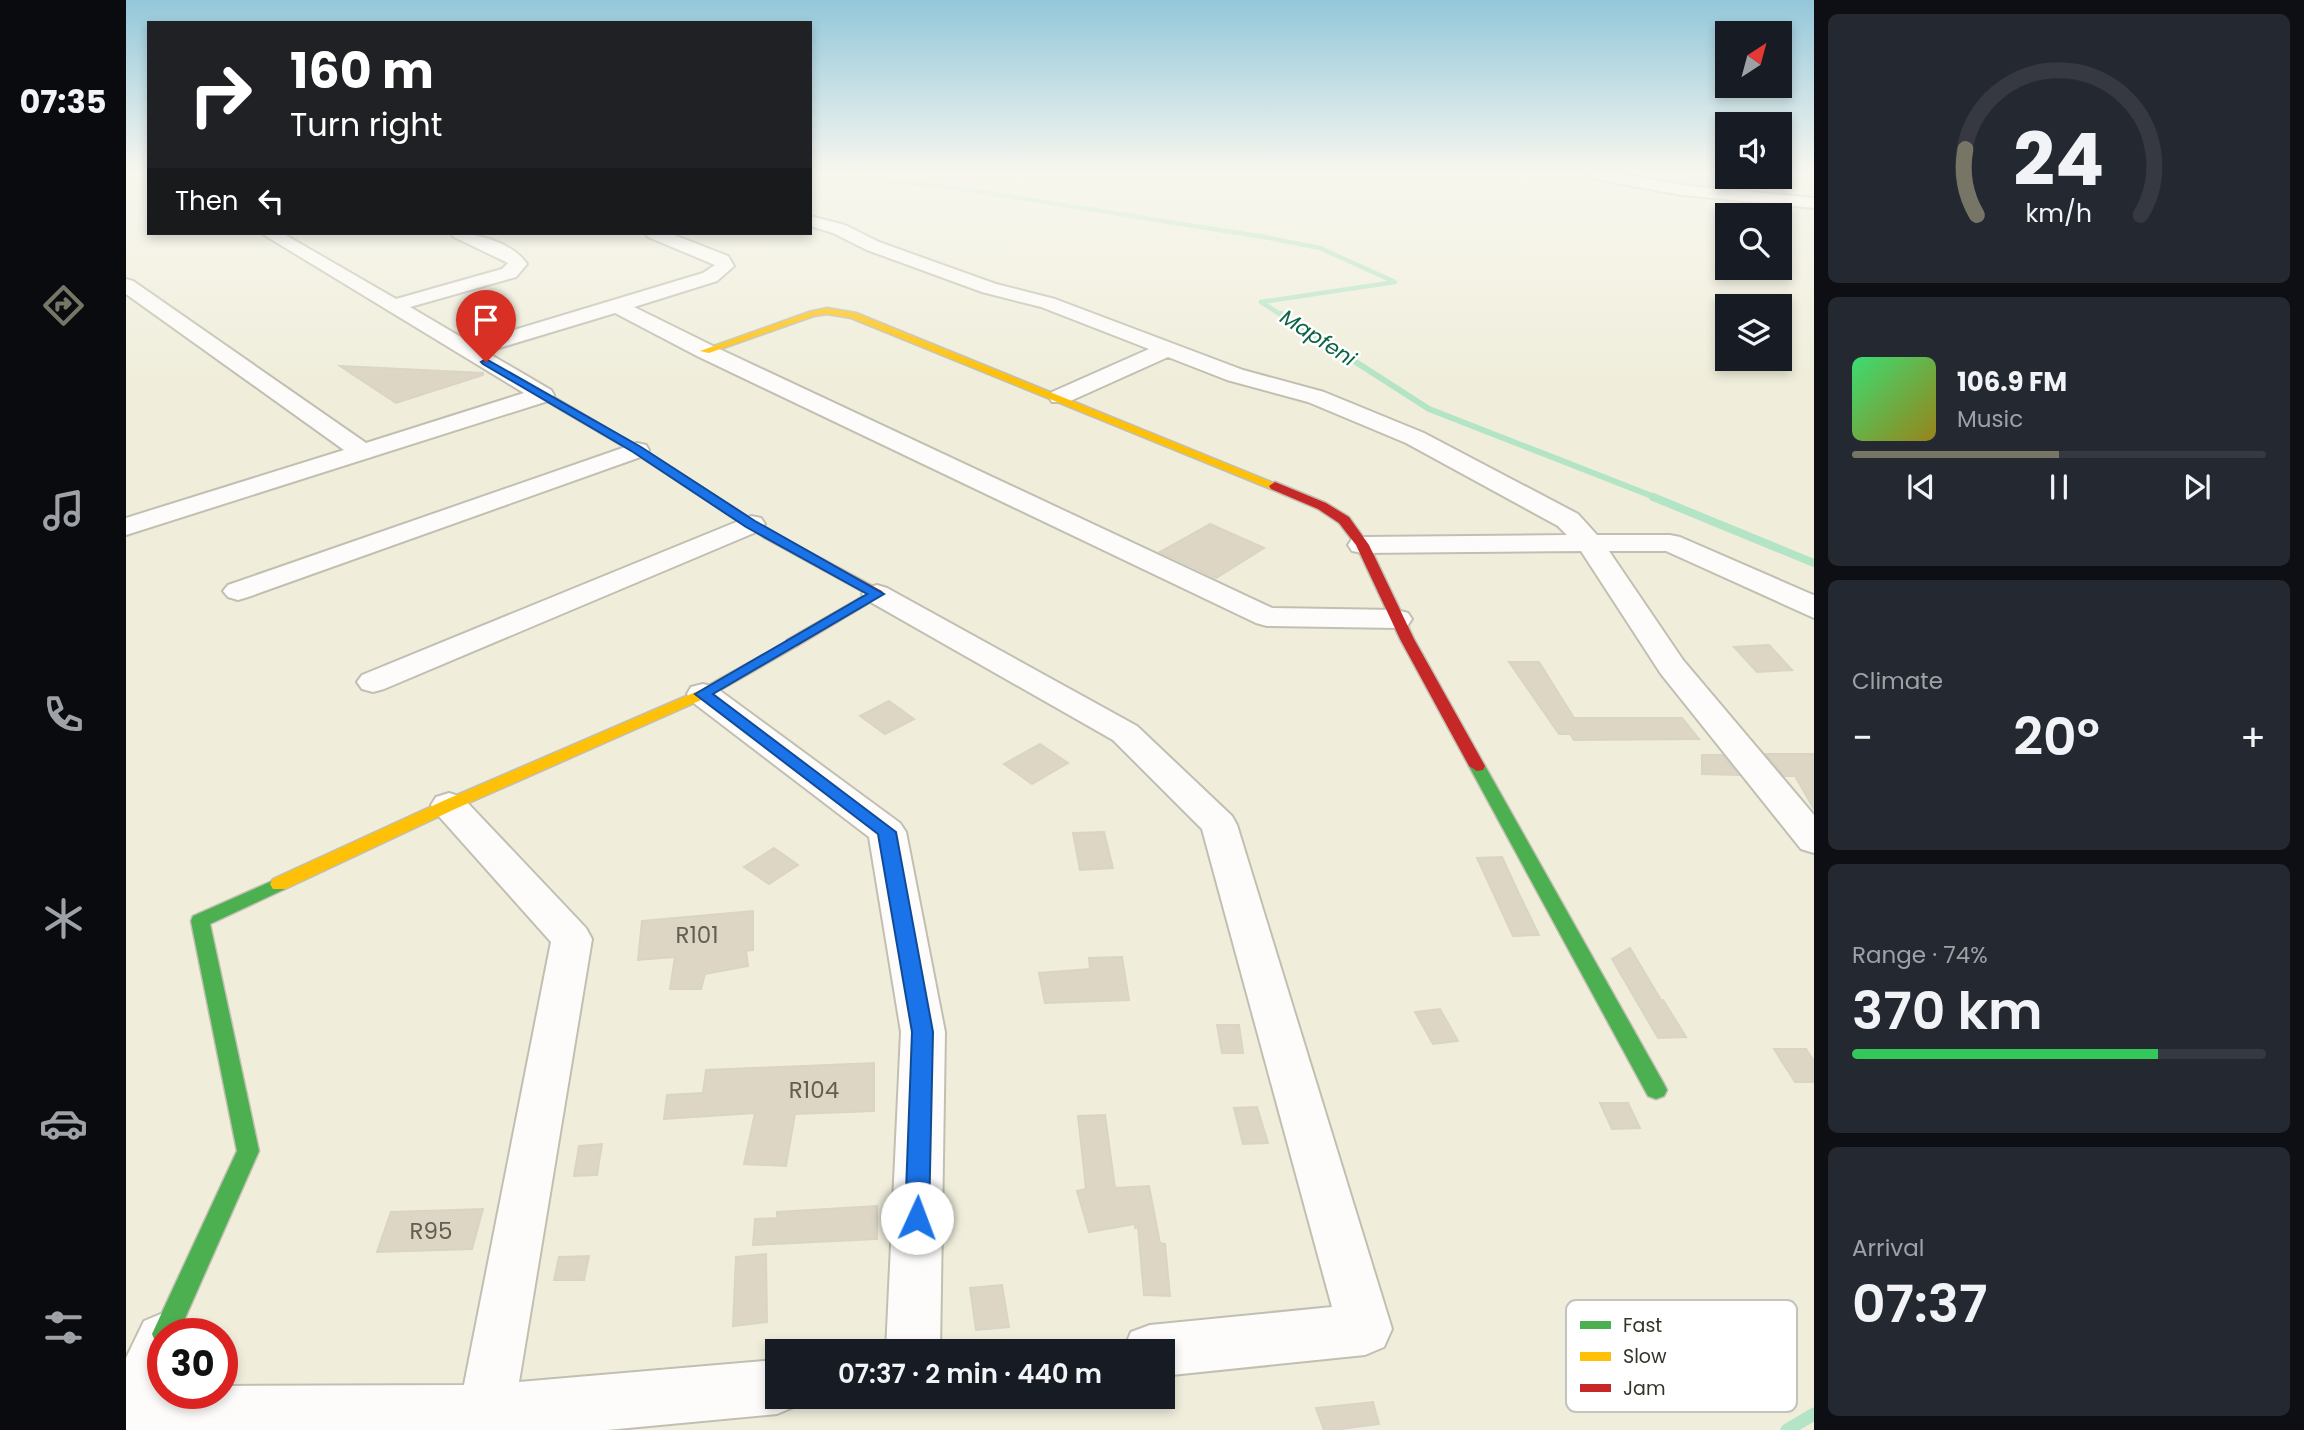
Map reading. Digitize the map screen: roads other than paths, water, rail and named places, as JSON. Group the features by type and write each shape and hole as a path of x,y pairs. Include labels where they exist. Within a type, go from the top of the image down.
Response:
{"street":[{"path":"283,241 637,450 751,524 1125,733 1219,825 1365,1329 1175,1348"},
{"path":"393,306 509,273 518,264 514,258 477,241"},
{"path":"468,351 710,277 725,266 721,260 673,241"},
{"path":"862,241 989,288 1048,303 1235,375 1316,397 1415,438 1569,520 1589,543 1672,667 1814,840"},
{"path":"126,285 136,303 363,452"},
{"path":"615,305 705,351 1266,617 1397,619"},
{"path":"705,351 811,314 839,312 853,315 1060,397 1322,506 1344,520 1362,545 1397,619 1656,1090"},
{"path":"1060,397 1167,349"},
{"path":"126,527 543,395"},
{"path":"238,591 637,450"},
{"path":"373,682 751,524"},
{"path":"1362,545 1670,543 1801,600 1814,609"},
{"path":"172,1318 248,1151 200,920 449,805 703,694 877,594"},
{"path":"703,694 887,832 922,1032 913,1339"},
{"path":"449,805 572,939 486,1413"},
{"path":"147,1372 127,1414 486,1413 765,1388"}],"waterway":[{"name":"Mapfeni","path":"1283,241 1320,248 1395,282 1261,302 1283,316"},
{"name":"Mapfeni","path":"1281,314 1429,409 1657,498"},
{"name":"Mapfeni","path":"1653,497 1814,563"},
{"path":"1787,1430 1814,1414"}]}
